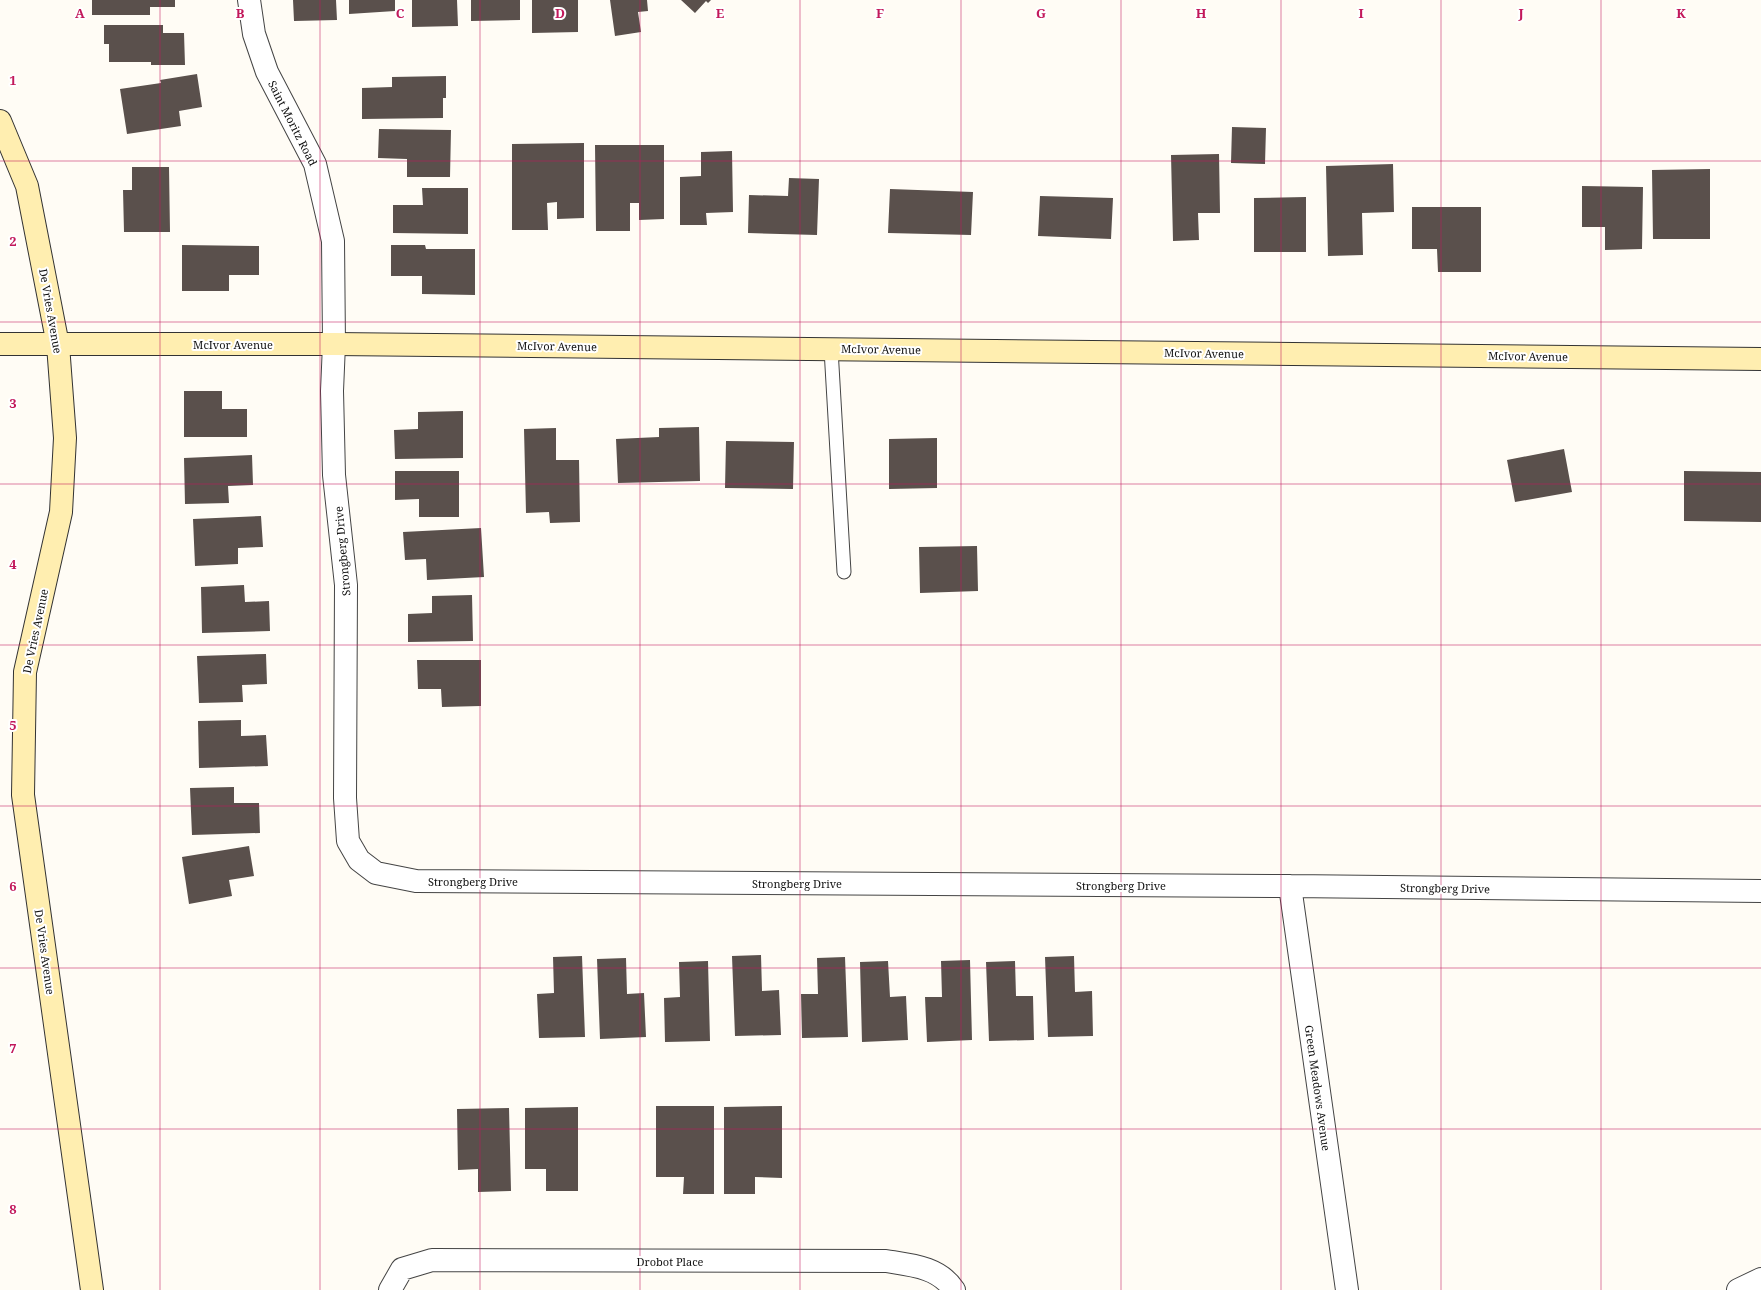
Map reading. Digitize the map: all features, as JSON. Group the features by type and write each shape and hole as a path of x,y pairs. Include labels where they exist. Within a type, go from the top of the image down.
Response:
{"street":[{"name":"Saint Moritz Road","path":"249,0 254,34 267,72 315,164 333,241 334,344"},
{"name":"De Vries Avenue","path":"0,121 26,186 58,345 65,438 61,512 25,672 23,795 92,1290"},
{"name":"McIvor Avenue","path":"0,344 334,344 1761,359"},
{"name":"Strongberg Drive","path":"334,344 332,391 334,475 346,584 345,798 348,841 359,860 376,873 416,881 1290,886 1761,891"},
{"name":"Green Meadows Avenue","path":"1290,886 1347,1290"},
{"name":"Drobot Place","path":"390,1290 402,1269 432,1260 886,1261 923,1267 948,1280 954,1290"},
{"path":"1738,1290 1761,1279"}],"lane":[{"path":"831,349 844,572"}],"building":[{"path":"92,0 175,0 175,7 150,7 150,15 92,15"},
{"path":"293,0 336,0 337,20 294,21"},
{"path":"349,0 395,0 395,11 349,14"},
{"path":"412,0 457,0 458,26 412,27"},
{"path":"471,0 520,0 520,20 471,21"},
{"path":"532,0 578,0 578,32 532,33"},
{"path":"610,0 647,0 648,11 638,12 641,32 615,36"},
{"path":"681,0 711,0 708,3 706,1 695,13"},
{"path":"104,25 163,25 163,33 184,33 185,65 151,65 151,62 109,62 109,44 104,44"},
{"path":"197,74 202,107 179,111 181,126 127,134 120,89 161,83 160,80"},
{"path":"446,76 446,98 443,98 443,118 362,119 362,88 392,87 392,77"},
{"path":"1232,127 1266,128 1265,164 1231,163"},
{"path":"379,129 451,130 450,177 407,177 407,159 378,158"},
{"path":"584,143 584,218 557,219 557,202 547,203 548,230 512,230 512,144"},
{"path":"595,145 664,145 664,219 639,220 639,203 630,203 630,231 596,231"},
{"path":"732,151 733,212 706,213 707,225 680,225 680,177 701,176 701,152"},
{"path":"1219,154 1220,213 1198,213 1199,240 1173,241 1171,155"},
{"path":"1393,164 1394,212 1362,213 1363,255 1328,256 1326,166"},
{"path":"132,167 169,167 170,232 124,232 123,190 132,190"},
{"path":"1710,169 1710,239 1653,239 1652,170"},
{"path":"789,178 819,179 817,235 748,233 749,195 788,196"},
{"path":"1582,186 1643,187 1642,249 1605,250 1605,227 1582,227"},
{"path":"422,188 468,188 468,234 393,233 393,205 423,205"},
{"path":"890,189 973,192 971,235 888,233"},
{"path":"1040,196 1113,198 1111,239 1038,236"},
{"path":"1306,197 1306,252 1254,252 1254,198"},
{"path":"1412,207 1481,207 1481,272 1438,272 1437,249 1412,249"},
{"path":"182,245 259,246 259,275 229,275 229,291 182,291"},
{"path":"391,245 425,245 426,249 475,249 475,295 422,294 422,276 391,276"},
{"path":"184,391 222,391 222,409 247,409 247,437 184,437"},
{"path":"463,411 463,458 395,459 394,430 418,429 418,412"},
{"path":"699,427 700,481 618,483 616,439 659,437 659,428"},
{"path":"556,428 556,460 579,460 580,522 550,523 549,512 526,513 524,429"},
{"path":"937,438 937,488 889,489 889,439"},
{"path":"726,441 794,442 793,489 725,488"},
{"path":"1564,449 1572,492 1515,502 1507,460"},
{"path":"252,455 253,485 228,486 229,503 185,504 184,458"},
{"path":"395,471 459,471 459,517 419,517 419,499 395,500"},
{"path":"1684,471 1761,472 1761,522 1684,521"},
{"path":"261,516 263,547 238,548 238,564 195,566 193,519"},
{"path":"481,528 484,577 427,580 426,559 405,560 403,532"},
{"path":"977,546 978,591 920,593 919,547"},
{"path":"244,585 245,602 269,601 270,631 202,633 201,587"},
{"path":"472,595 473,641 408,642 408,614 432,613 432,596"},
{"path":"266,654 267,684 242,685 243,702 199,703 197,656"},
{"path":"417,660 481,660 481,706 442,707 441,689 418,689"},
{"path":"241,720 241,736 266,735 268,766 199,768 198,721"},
{"path":"234,787 234,803 259,803 260,833 192,835 190,788"},
{"path":"249,846 254,876 229,880 232,896 189,904 182,857"},
{"path":"761,955 762,991 779,990 781,1035 735,1036 732,956"},
{"path":"582,956 585,1037 539,1038 537,994 554,993 553,957"},
{"path":"1074,956 1075,992 1092,991 1093,1036 1048,1037 1045,957"},
{"path":"845,957 848,1037 802,1038 801,994 818,994 817,958"},
{"path":"626,958 627,994 644,993 646,1037 600,1039 597,959"},
{"path":"970,960 972,1040 927,1042 925,997 942,997 941,961"},
{"path":"708,961 710,1041 665,1042 664,998 680,997 679,962"},
{"path":"888,961 890,997 906,996 908,1040 862,1042 860,962"},
{"path":"1015,961 1016,996 1033,996 1034,1040 989,1041 986,962"},
{"path":"656,1106 714,1106 714,1194 683,1194 684,1177 656,1177"},
{"path":"782,1106 782,1178 755,1177 755,1194 724,1194 724,1107"},
{"path":"578,1107 578,1191 546,1191 546,1169 525,1169 525,1108"},
{"path":"509,1108 511,1191 478,1192 478,1169 458,1170 457,1109"}]}
